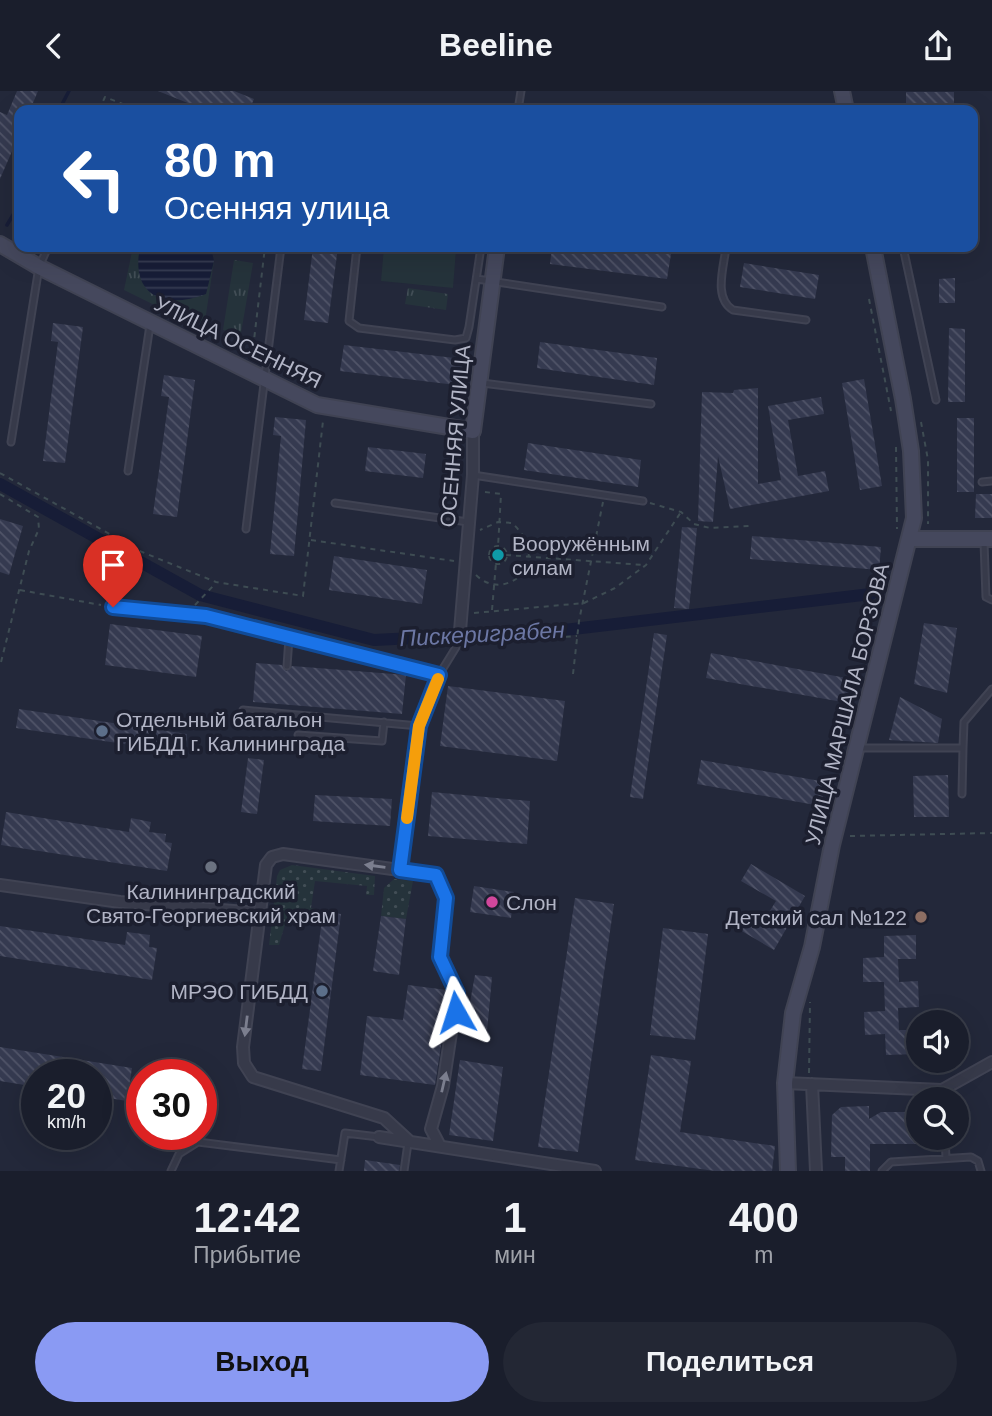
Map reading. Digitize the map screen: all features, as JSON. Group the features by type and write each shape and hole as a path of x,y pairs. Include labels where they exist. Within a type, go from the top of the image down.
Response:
{"main road":[{"name":"УЛИЦА ОСЕННЯЯ","path":"0,244 39,267 325,407 473,431"},
{"name":"ОСЕННЯЯ УЛИЦА","path":"473,431 496,252"},
{"name":"УЛИЦА МАРШАЛА БОРЗОВА","path":"788,1171 785,1083 793,1013 812,947 832,845 911,539 915,501 911,451 874,252"},
{"path":"911,539 988,539"}],"street":[{"name":"ОСЕННЯЯ УЛИЦА","path":"460,631 473,475 473,431"},
{"path":"409,1141 384,1118 254,1077 244,1063 243,1047 266,865 272,857 283,853 436,875 446,898 440,957 457,993 443,1086 431,1129 440,1146"},
{"path":"0,885 120,902 260,913"},
{"path":"954,1087 992,1062"},
{"path":"785,1083 906,1091"},
{"path":"810,1084 816,1171"},
{"path":"379,1137 595,1171"}],"lane":[{"path":"11,442 39,267 46,252"},
{"path":"246,529 256,374 280,252"},
{"path":"356,252 349,321 359,328 455,340 466,338 480,252"},
{"path":"725,252 721,296 724,305 733,310 806,320"},
{"path":"904,252 936,400"},
{"path":"477,279 662,307"},
{"path":"128,471 150,322"},
{"path":"478,383 651,404"},
{"path":"473,475 643,501"},
{"path":"982,482 992,481"},
{"path":"335,503 468,522"},
{"path":"988,539 986,597 992,600"},
{"path":"110,606 206,616 439,675"},
{"path":"287,666 289,638"},
{"path":"400,870 419,726 439,675 458,644"},
{"path":"962,795 964,722 992,689"},
{"path":"283,713 284,705"},
{"path":"243,710 419,726"},
{"path":"298,734 382,741 384,722"},
{"path":"857,748 963,748"},
{"path":"339,1171 345,1133 379,1137"},
{"path":"404,1171 409,1141"},
{"path":"171,1171 179,1154 198,1142 341,1160"},
{"path":"946,1150 946,1158"},
{"path":"882,1171 891,1162 971,1157 978,1161 981,1171"}],"path":[{"path":"101,105 105,97 125,105"},
{"path":"256,374 265,252"},
{"path":"868,296 892,416"},
{"path":"0,473 142,552 216,582 303,596 325,407"},
{"path":"895,437 898,505 895,539"},
{"path":"477,491 501,494 498,547"},
{"path":"0,494 38,517 40,529 29,551 0,666"},
{"path":"573,674 579,621 604,495"},
{"path":"643,501 681,512 694,524 710,528 751,526"},
{"path":"460,631 476,612 584,603 615,588 646,565 681,512"},
{"path":"310,540 467,566 480,579 494,584 513,582 524,572 530,557 529,543 512,523 498,522 484,526 473,534"},
{"path":"491,547 498,547 506,548 505,563 489,562 491,547"},
{"path":"481,553 490,554"},
{"path":"506,555 646,565"},
{"path":"492,610 496,562"},
{"path":"198,601 216,582"},
{"path":"19,590 110,606"},
{"path":"458,644 577,636"},
{"path":"846,846 849,836 992,833"},
{"path":"810,998 810,1084"}],"green space":[{"path":"132,252 192,252 214,261 205,321 187,321 124,290"},
{"path":"384,252 456,252 453,288 381,281"},
{"path":"234,260 253,263 241,333 223,330"},
{"path":"408,288 448,294 446,310 405,304"},
{"path":"292,865 375,876 374,895 366,895 367,886 315,881 311,908 317,909 316,924 286,921 279,945 269,945 277,876 280,870"},
{"path":"394,879 413,881 406,919 381,916 384,888"}],"water":[{"path":"139,252 212,252 214,261 206,294 177,300 164,299 145,288 138,264"}],"building":[{"path":"17,91 38,91 32,105 14,105 14,147 0,179 0,112 7,115"},
{"path":"158,91 234,91 254,99 251,105 193,105"},
{"path":"906,92 954,92 954,105 906,105"},
{"path":"312,252 337,252 328,323 304,320"},
{"path":"551,252 671,254 667,279 550,264"},
{"path":"744,263 819,275 815,299 740,287"},
{"path":"955,278 955,303 939,303 939,279"},
{"path":"53,323 83,327 65,463 43,461 58,342 51,341"},
{"path":"949,328 965,329 965,402 948,402"},
{"path":"540,342 657,358 654,385 537,368"},
{"path":"344,345 463,359 461,372 458,372 456,385 340,371"},
{"path":"164,375 195,380 177,517 153,514 169,397 161,396"},
{"path":"864,379 882,486 860,490 842,383"},
{"path":"758,388 758,484 781,480 768,406 821,397 824,414 788,420 798,476 825,471 829,491 730,509 718,456 713,522 698,521 702,392 733,393 734,390"},
{"path":"275,417 306,420 294,556 270,554 281,436 273,435"},
{"path":"957,418 974,418 974,492 957,492"},
{"path":"528,443 641,460 638,487 524,470"},
{"path":"368,447 426,454 423,478 365,471"},
{"path":"976,494 992,494 992,518 975,518"},
{"path":"0,519 23,526 9,575 0,572"},
{"path":"682,527 697,528 689,609 674,608"},
{"path":"752,536 881,547 879,570 750,559"},
{"path":"334,556 427,570 422,604 329,590"},
{"path":"924,623 957,628 947,693 914,684"},
{"path":"110,624 202,636 196,677 105,665"},
{"path":"654,633 667,635 643,799 630,797"},
{"path":"711,653 852,679 848,703 706,678"},
{"path":"256,663 282,665 286,671 292,666 406,675 402,714 253,702"},
{"path":"448,686 565,701 557,761 440,746"},
{"path":"900,697 942,719 938,743 889,740"},
{"name":"Отдельный батальон ГИБДД г. Калининграда","path":"19,709 187,734 185,753 16,728"},
{"path":"248,758 264,760 257,814 241,812"},
{"path":"701,760 826,782 821,806 697,784"},
{"path":"948,775 949,817 914,817 913,776"},
{"path":"432,792 530,801 527,844 428,836"},
{"path":"315,795 392,799 390,826 313,821"},
{"path":"6,812 129,832 131,818 151,822 149,832 166,834 165,842 172,843 167,871 1,845"},
{"path":"751,864 805,896 774,950 740,930 749,914 763,922 776,901 741,881"},
{"path":"474,886 514,892 511,918 470,912"},
{"path":"575,898 614,904 578,1152 538,1147"},
{"name":"МРЭО ГИБДД","path":"323,912 341,914 321,1071 302,1069"},
{"path":"381,916 406,919 399,975 373,971"},
{"path":"0,926 125,945 127,932 150,935 149,947 157,948 152,980 0,956"},
{"path":"663,928 708,934 695,1040 650,1035"},
{"path":"916,935 916,959 898,959 899,982 918,981 919,1007 898,1008 899,1030 906,1030 906,1054 886,1055 885,1034 865,1035 864,1012 885,1011 884,982 863,982 863,958 884,957 884,936"},
{"path":"475,975 492,977 487,1032 465,1029"},
{"path":"408,985 447,990 449,994 435,1085 360,1075 367,1016 403,1020"},
{"path":"0,1047 75,1059 21,1059 21,1084 0,1081"},
{"path":"651,1055 691,1061 680,1132 775,1146 772,1171 715,1171 635,1160"},
{"path":"460,1060 503,1067 493,1141 449,1135"},
{"path":"112,1065 126,1067 126,1101 112,1099"},
{"path":"869,1106 869,1119 881,1112 906,1112 906,1144 870,1144 870,1171 845,1171 845,1157 831,1157 832,1115 841,1107"},
{"path":"365,1160 400,1165 399,1171 364,1171"}],"waterway":[{"path":"62,105 69,91"},
{"path":"7,225 14,213"},
{"name":"Пискериграбен","path":"0,484 200,595 374,640 556,631 871,594"}],"slow traffic":[{"path":"407,818 419,726 438,679"}],"place":[{"name":"Вооружённым силам","path":"498,555"},
{"name":"Отдельный батальон ГИБДД г. Калининграда","path":"102,731"},
{"name":"Калининградский Свято-Георгиевский храм","path":"211,867"},
{"name":"Слон","path":"492,902"},
{"name":"Детский сал №122","path":"921,917"},
{"name":"МРЭО ГИБДД","path":"322,991"}],"route":[{"path":"113,607 206,616 439,675 419,726 400,870 436,875 446,898 440,957 452,977 457,993 456,1012"}]}
